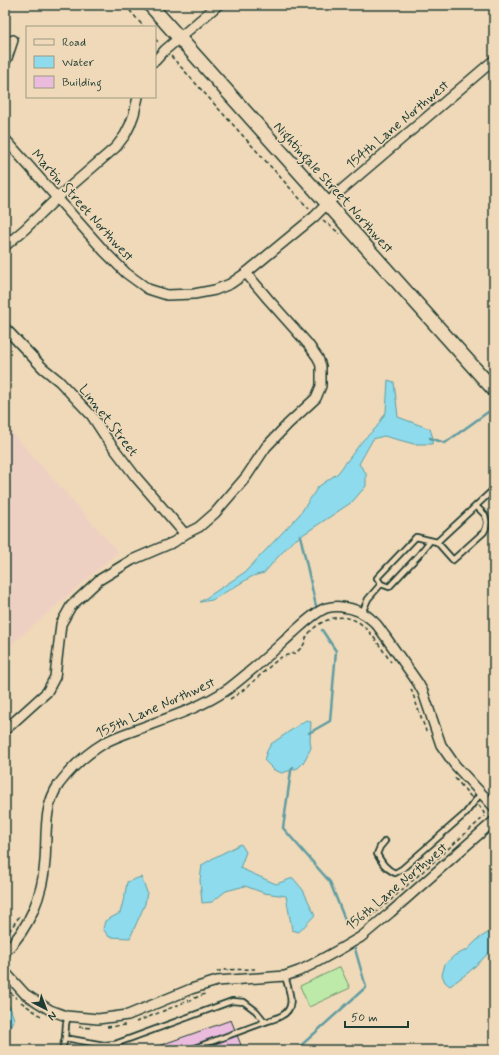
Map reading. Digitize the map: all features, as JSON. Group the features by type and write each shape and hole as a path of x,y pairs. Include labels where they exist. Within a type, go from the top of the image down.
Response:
{"street":[{"name":"Nightingale Street Northwest","path":"150,5 494,390"},
{"path":"156,60 163,52 218,5"},
{"path":"5,62 13,40"},
{"name":"154th Lane Northwest","path":"246,273 314,217 345,187 494,60"},
{"path":"5,246 57,198 116,147 130,125 138,98"},
{"name":"Martin Street Northwest","path":"5,139 104,251 126,273 148,289 167,295 194,294 215,290 230,284 246,273"},
{"path":"5,730 47,692 55,677 61,624 71,606 99,580 132,560 174,542 184,534 199,527 210,518 246,477 266,447 316,398 321,386 321,366 318,358 308,344 246,273"},
{"name":"Linnet Street","path":"5,328 92,416 107,439 135,476 184,534"},
{"name":"155th Lane Northwest","path":"5,952 28,921 39,895 44,876 46,822 48,810 58,785 66,775 84,758 107,742 187,711 213,699 247,674 311,617 326,608 341,606 352,608 362,613"},
{"path":"362,613 373,621 418,683 423,692 441,745 455,765 494,807"},
{"name":"156th Lane Northwest","path":"5,972 25,994 50,1010 68,1016 98,1019 128,1015 191,989 217,981 285,976 313,964 361,936 391,912 490,818"}],"lane":[{"path":"436,542 494,489"},
{"path":"430,541 389,587 382,584 377,578 416,538 436,542 453,560 484,532 486,528 487,522 485,515 476,506"},
{"path":"362,613 368,599 382,584"},
{"path":"385,841 378,854 388,870 395,873 402,869 465,814 481,794"},
{"path":"188,1050 282,1016 290,1008 291,1000 285,976"},
{"path":"64,1038 104,1045 115,1044 232,1002 244,1002 256,1011 265,1022"},
{"path":"62,1050 68,1016"}],"path":[{"path":"125,5 143,26"},
{"path":"156,40 159,43"},
{"path":"172,57 310,209"},
{"path":"228,700 247,687 282,657 294,653 304,644 307,635 322,622 337,617 358,621 394,666"},
{"path":"410,688 426,730"},
{"path":"454,778 475,801 484,813 484,816"},
{"path":"484,816 490,818"},
{"path":"366,920 484,816"},
{"path":"5,937 22,913"},
{"path":"217,981 215,972 222,970 257,969"}],"shaded area":[{"path":"5,425 118,552 5,650"}],"green space":[{"path":"340,967 350,988 309,1007 300,986"}],"water":[{"path":"388,380 394,382 398,417 430,429 433,438 432,444 414,444 384,436 373,439 359,464 366,473 366,486 352,502 292,542 264,573 253,576 212,600 200,602 245,572 300,514 318,487 338,473 363,440 376,428 386,412"},
{"path":"306,720 311,722 311,748 303,763 298,768 282,773 274,770 264,760 271,744"},
{"path":"241,844 246,852 240,868 276,884 293,878 303,890 315,915 299,932 292,930 286,896 264,893 245,886 226,891 212,902 202,903 200,880 202,865"},
{"path":"141,877 147,892 145,904 130,938 109,937 103,929 105,921 120,913 127,882"},
{"path":"494,929 494,948 469,972 450,986 445,982 442,975 445,964 455,955 467,950 478,939"},
{"path":"5,1002 10,1007 14,1019 9,1029 5,1032"}],"building":[{"path":"231,1020 241,1045 228,1050 147,1050"}],"waterway":[{"path":"430,438 445,443 488,412"},
{"path":"300,535 316,606"},
{"path":"309,733 330,721 336,651 322,630"},
{"path":"293,767 291,771 283,828 330,882 345,920"},
{"path":"296,1050 366,987 355,949"}]}
